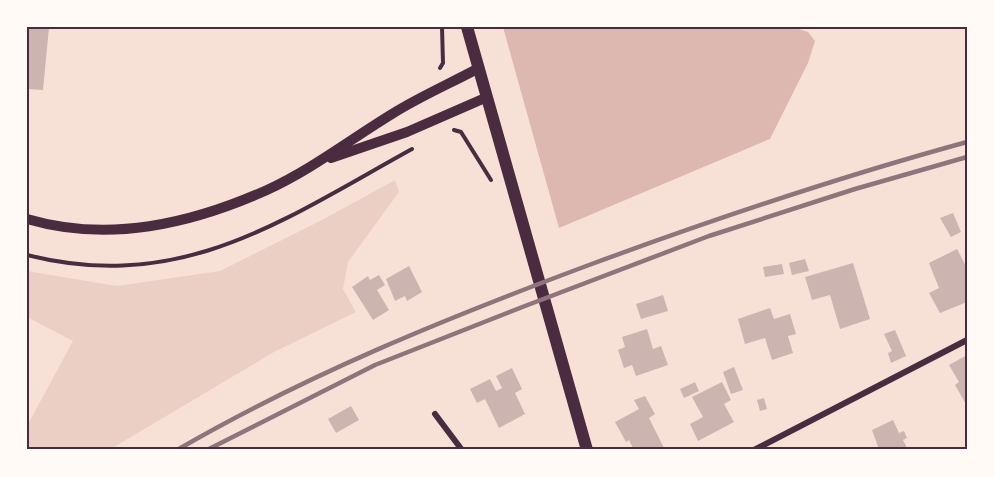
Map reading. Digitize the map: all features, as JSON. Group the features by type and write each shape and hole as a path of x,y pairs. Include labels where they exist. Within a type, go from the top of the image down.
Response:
{"main road":[{"path":"467,27 485,98 587,450"}],"street":[{"path":"27,219 48,225 98,230 142,228 190,220 268,190 316,163 394,112 477,69"},
{"path":"316,163 407,132 485,98"},
{"path":"754,450 967,340"},
{"path":"435,414 462,450"}],"path":[{"path":"437,74 443,63 442,27"},
{"path":"450,129 460,132 492,182"},
{"path":"27,255 95,265 154,263 226,247 263,232 417,146"}],"shaded area":[{"path":"503,27 799,29 808,32 815,41 808,63 770,139 559,228"},
{"path":"395,180 399,192 348,262 343,289 356,312 274,352 109,450 27,450 27,426 73,341 27,317 27,271 117,286 220,271 322,220"}],"building":[{"path":"27,27 49,27 43,90 27,89"},
{"path":"953,213 961,232 951,237 940,218"},
{"path":"957,249 967,268 967,302 940,313 929,293 939,288 929,263"},
{"path":"805,259 809,271 792,275 789,263"},
{"path":"853,263 870,319 840,329 830,295 812,300 805,277"},
{"path":"782,264 784,274 765,277 763,267"},
{"path":"409,266 422,292 407,301 405,296 395,301 386,279"},
{"path":"379,275 385,285 377,290 389,310 373,320 352,287 368,276 370,280"},
{"path":"663,295 668,311 641,319 636,304"},
{"path":"770,308 774,319 790,314 796,334 788,336 793,353 772,360 765,338 745,344 738,319"},
{"path":"647,329 653,349 661,346 668,365 636,376 632,365 624,368 618,350 625,347 622,337"},
{"path":"895,330 906,356 891,363 888,353 892,351 884,334"},
{"path":"967,355 967,406 955,385 959,382 949,365"},
{"path":"734,367 743,390 731,394 723,372"},
{"path":"512,368 522,389 515,393 525,414 499,428 485,399 477,403 470,389 490,379 496,391 502,388 496,376"},
{"path":"695,382 699,391 684,398 680,389"},
{"path":"722,382 731,400 724,404 734,422 698,441 690,424 703,417 692,397"},
{"path":"645,396 655,414 649,418 665,450 634,450 629,440 626,442 615,422 639,409 634,400"},
{"path":"764,398 767,409 760,411 757,400"},
{"path":"351,406 359,420 336,433 328,419"},
{"path":"893,420 899,433 904,431 907,438 903,440 908,450 879,449 872,430"}],"railway":[{"path":"177,450 226,422 327,372 483,306 589,265 730,215 824,184 967,142"},
{"path":"207,450 375,365 525,306 709,236 855,189 967,157"}]}
